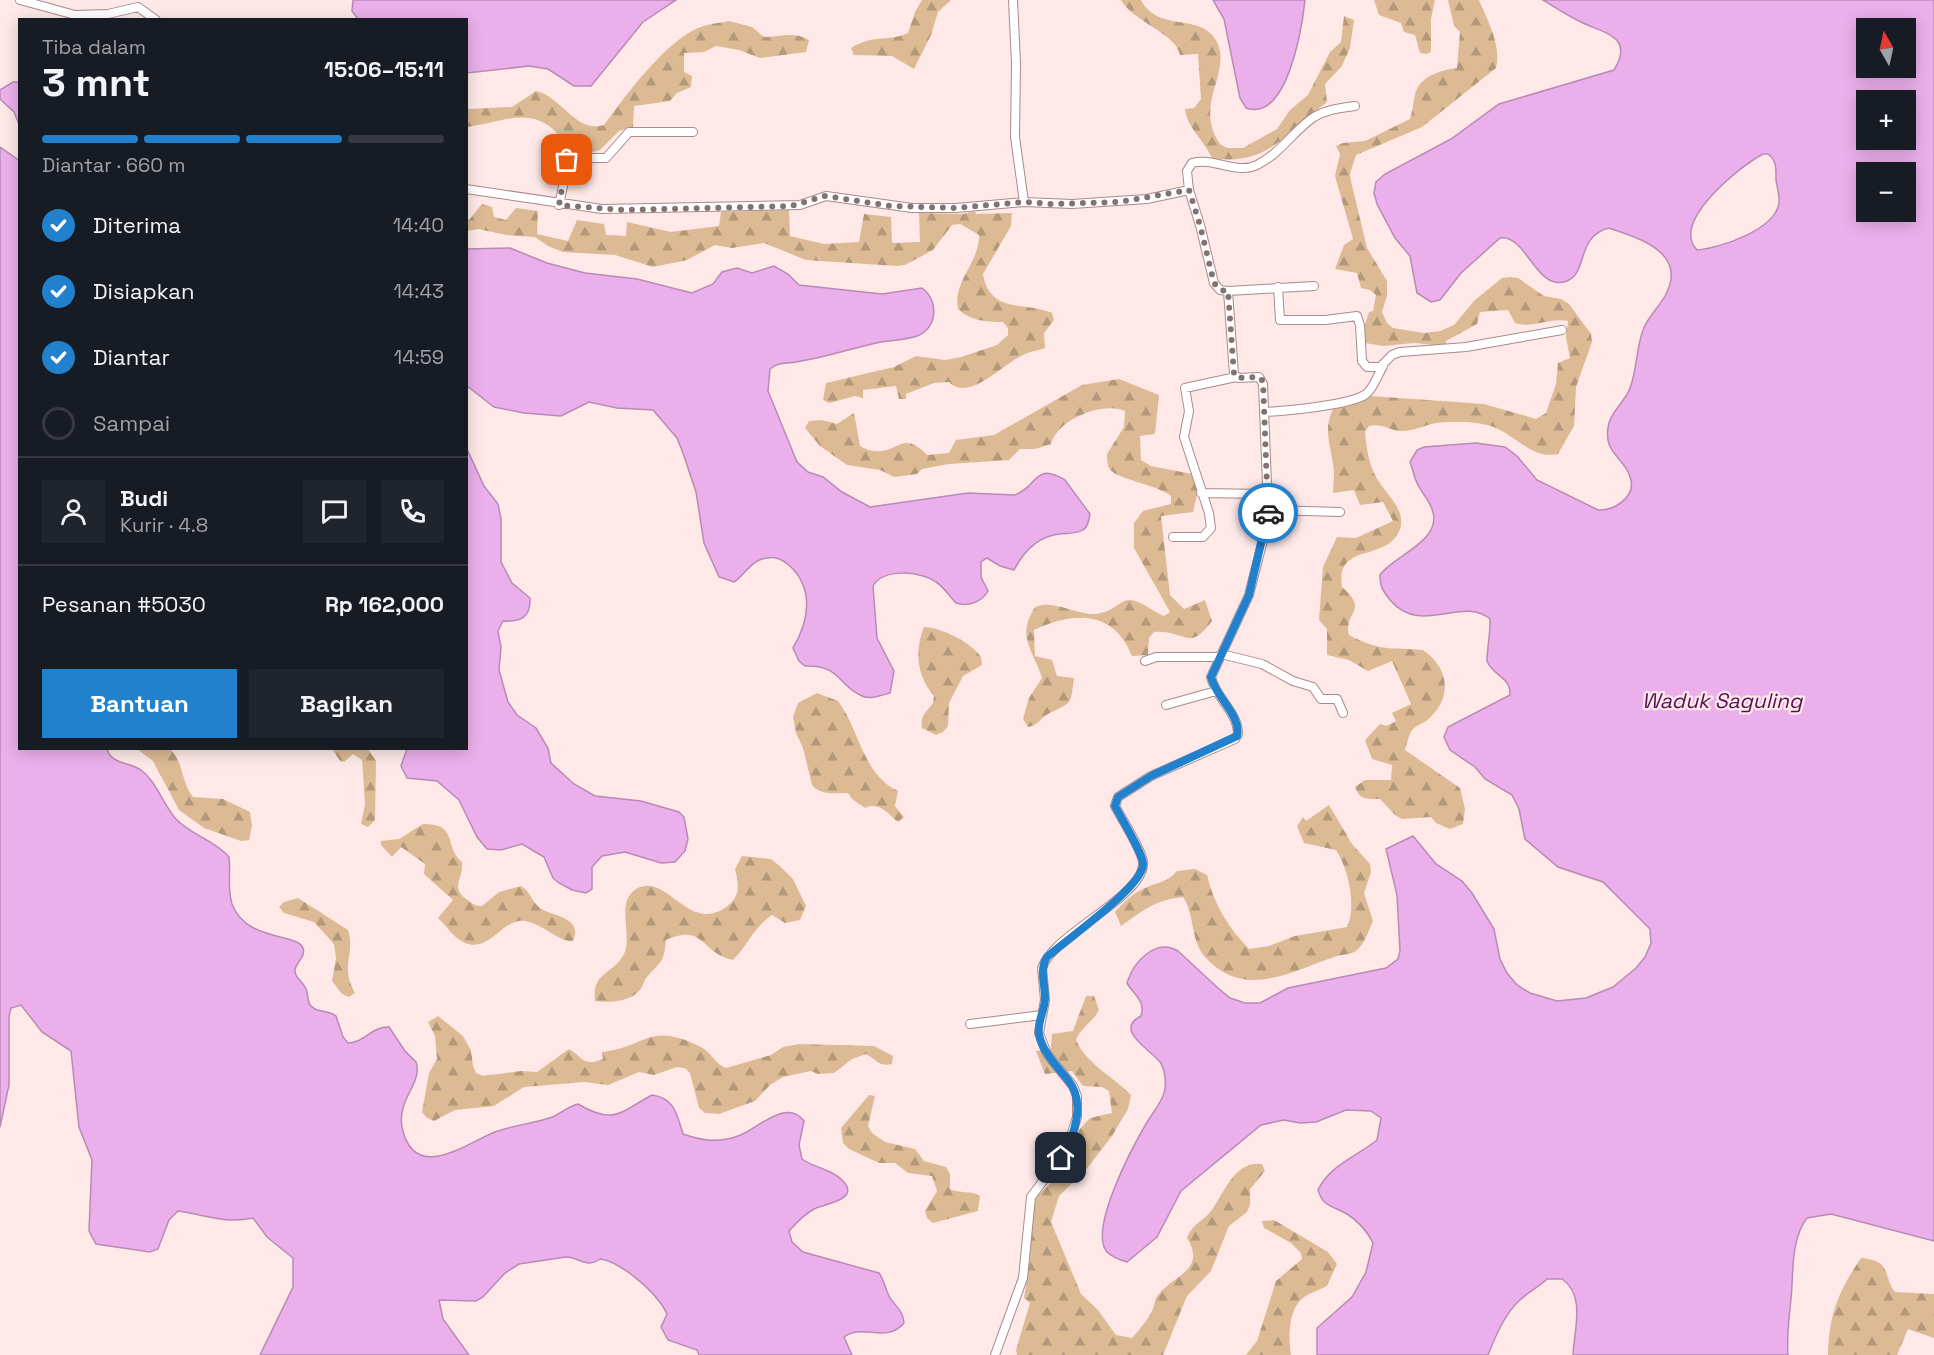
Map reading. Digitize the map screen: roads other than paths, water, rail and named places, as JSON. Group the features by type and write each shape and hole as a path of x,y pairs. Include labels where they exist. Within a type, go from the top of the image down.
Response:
{"street":[{"path":"20,0 75,15 108,14 138,7 153,18"},
{"path":"1013,0 1016,63 1015,137 1024,202"},
{"path":"1314,286 1220,290 1214,283 1189,190 1187,171 1192,163 1203,161 1240,168 1256,165 1283,147 1315,116 1334,108 1355,106"},
{"path":"559,205 569,158 606,158 629,132 693,132"},
{"path":"468,189 559,205 623,210 791,206 825,196 912,208 956,208 1024,202 1052,204 1119,202 1189,190"},
{"path":"1278,287 1280,320 1325,320 1356,316 1360,325 1362,361 1372,368 1384,364"},
{"path":"1228,291 1233,371 1236,377"},
{"path":"1265,412 1298,410 1361,397 1371,389 1384,364 1392,355 1400,352 1466,347 1562,330"},
{"path":"995,1355 1023,1278 1031,1197 1066,1149 1077,1117 1077,1096 1073,1086 1042,1045 1039,1033 1045,1000 1042,968 1047,957 1125,892 1143,866 1115,806 1118,797 1151,776 1237,736 1235,720 1216,691 1211,677 1240,620 1249,595 1265,532 1268,510 1265,412 1261,378 1236,377 1185,388 1189,411 1184,437 1211,520 1209,531 1203,537 1173,537"},
{"path":"1201,493 1266,494"},
{"path":"1268,510 1340,512"},
{"path":"1145,661 1156,657 1220,656 1262,664 1293,681 1308,685 1321,699 1337,699 1342,713"},
{"path":"1166,705 1216,691"},
{"path":"970,1024 1042,1015"}],"water":[{"path":"353,0 676,0 643,22 591,86 574,86 548,69 529,66 468,73 468,18 357,18 352,11"},
{"path":"1213,0 1305,0 1290,70 1282,88 1272,101 1260,109 1246,108 1240,98 1224,19"},
{"name":"Waduk Saguling","path":"1543,0 1934,0 1934,1241 1831,1214 1807,1218 1799,1233 1795,1250 1788,1355 1573,1355 1577,1314 1574,1294 1562,1279 1547,1279 1521,1299 1510,1311 1488,1355 1317,1355 1317,1328 1352,1297 1366,1272 1373,1243 1358,1223 1347,1214 1326,1203 1318,1190 1323,1181 1336,1168 1377,1140 1381,1118 1371,1111 1346,1110 1316,1122 1300,1123 1284,1120 1261,1125 1181,1191 1157,1237 1127,1262 1116,1258 1107,1252 1103,1241 1103,1226 1108,1208 1123,1168 1160,1103 1165,1089 1162,1065 1132,1034 1131,1027 1133,1022 1141,1016 1142,1006 1127,983 1140,960 1146,954 1161,947 1178,951 1230,998 1245,1003 1260,1003 1288,988 1386,968 1398,959 1400,951 1397,895 1386,849 1413,836 1436,864 1462,881 1472,893 1494,929 1500,959 1507,973 1517,985 1530,993 1557,1001 1586,998 1613,987 1636,968 1645,957 1651,943 1650,929 1603,882 1558,867 1525,839 1519,809 1512,795 1485,779 1475,767 1450,750 1444,737 1448,727 1510,695 1508,684 1487,661 1490,619 1479,613 1467,611 1428,616 1415,615 1402,610 1390,600 1382,589 1380,579 1380,575 1387,568 1425,539 1431,530 1434,520 1432,509 1417,482 1410,462 1417,450 1424,447 1476,443 1505,447 1517,456 1537,480 1598,510 1616,506 1630,492 1631,480 1628,472 1611,449 1607,433 1613,414 1630,388 1645,326 1665,296 1671,281 1671,269 1666,258 1646,243 1609,228 1599,232 1591,239 1573,277 1567,281 1556,282 1547,279 1539,272 1518,245 1509,239 1500,238 1461,273 1440,300 1431,302 1417,293 1410,256 1395,238 1377,204 1374,193 1376,182 1385,174 1451,139 1499,104 1614,70 1620,59 1619,43 1607,33 1576,20","holes":["1763,154 1771,157 1776,169 1779,203 1775,213 1768,221 1745,236 1719,246 1697,250 1691,238 1693,225 1700,210 1725,182"]},
{"path":"13,82 18,82 18,122 14,112 0,99 0,90"},
{"path":"0,147 18,160 18,750 107,750 112,757 136,767 147,775 171,813 182,825 224,851 229,857 229,886 232,904 239,916 259,931 292,940 303,948 303,954 295,972 306,989 310,1005 336,1016 343,1037 348,1043 359,1040 383,1027 389,1027 405,1051 416,1062 416,1077 401,1117 408,1144 417,1154 429,1157 456,1151 495,1132 549,1118 578,1104 600,1114 616,1114 652,1095 666,1100 674,1108 683,1134 704,1140 738,1136 771,1117 789,1112 804,1121 799,1145 802,1159 839,1177 847,1187 844,1197 807,1213 789,1231 792,1242 803,1252 879,1273 889,1296 902,1314 904,1323 890,1332 859,1332 844,1337 852,1355 699,1355 697,1350 668,1340 661,1327 667,1314 656,1297 628,1272 609,1261 600,1259 587,1263 566,1257 519,1264 505,1273 483,1297 476,1301 439,1300 443,1319 469,1355 260,1355 293,1287 293,1258 267,1237 253,1218 233,1220 178,1211 169,1220 158,1249 150,1252 96,1244 89,1231 92,1160 79,1127 71,1051 42,1032 21,1005 11,1008 9,1016 9,1085 0,1127"},
{"path":"510,248 547,263 585,273 637,279 692,293 713,284 722,272 737,268 752,273 774,266 788,274 799,285 882,294 922,288 931,299 934,314 929,327 917,336 779,364 770,369 768,391 797,462 808,472 823,477 842,492 870,507 968,493 1014,495 1022,492 1036,478 1047,473 1065,480 1090,514 1087,525 1085,529 1075,533 1052,535 1038,541 1022,557 1014,570 1000,566 987,558 981,562 981,577 988,591 978,601 970,604 956,603 939,584 921,575 893,574 878,580 873,586 877,638 894,671 890,693 872,697 862,696 854,692 832,672 805,666 799,661 793,648 803,627 807,606 806,596 798,576 788,564 771,557 754,563 734,582 719,577 704,543 696,492 683,453 677,438 653,410 617,408 589,402 561,416 524,413 494,407 468,387 468,249"},
{"path":"468,451 484,486 498,504 501,519 501,562 512,583 530,598 529,610 526,614 515,621 503,621 498,631 501,647 499,670 508,702 517,715 536,728 548,748 551,763 574,784 595,796 641,801 679,812 684,817 688,839 685,851 675,862 661,863 625,852 602,856 592,867 592,889 586,893 572,890 553,878 544,857 522,844 501,850 487,849 477,837 459,800 437,781 407,778 401,766 407,750 468,750"}]}
